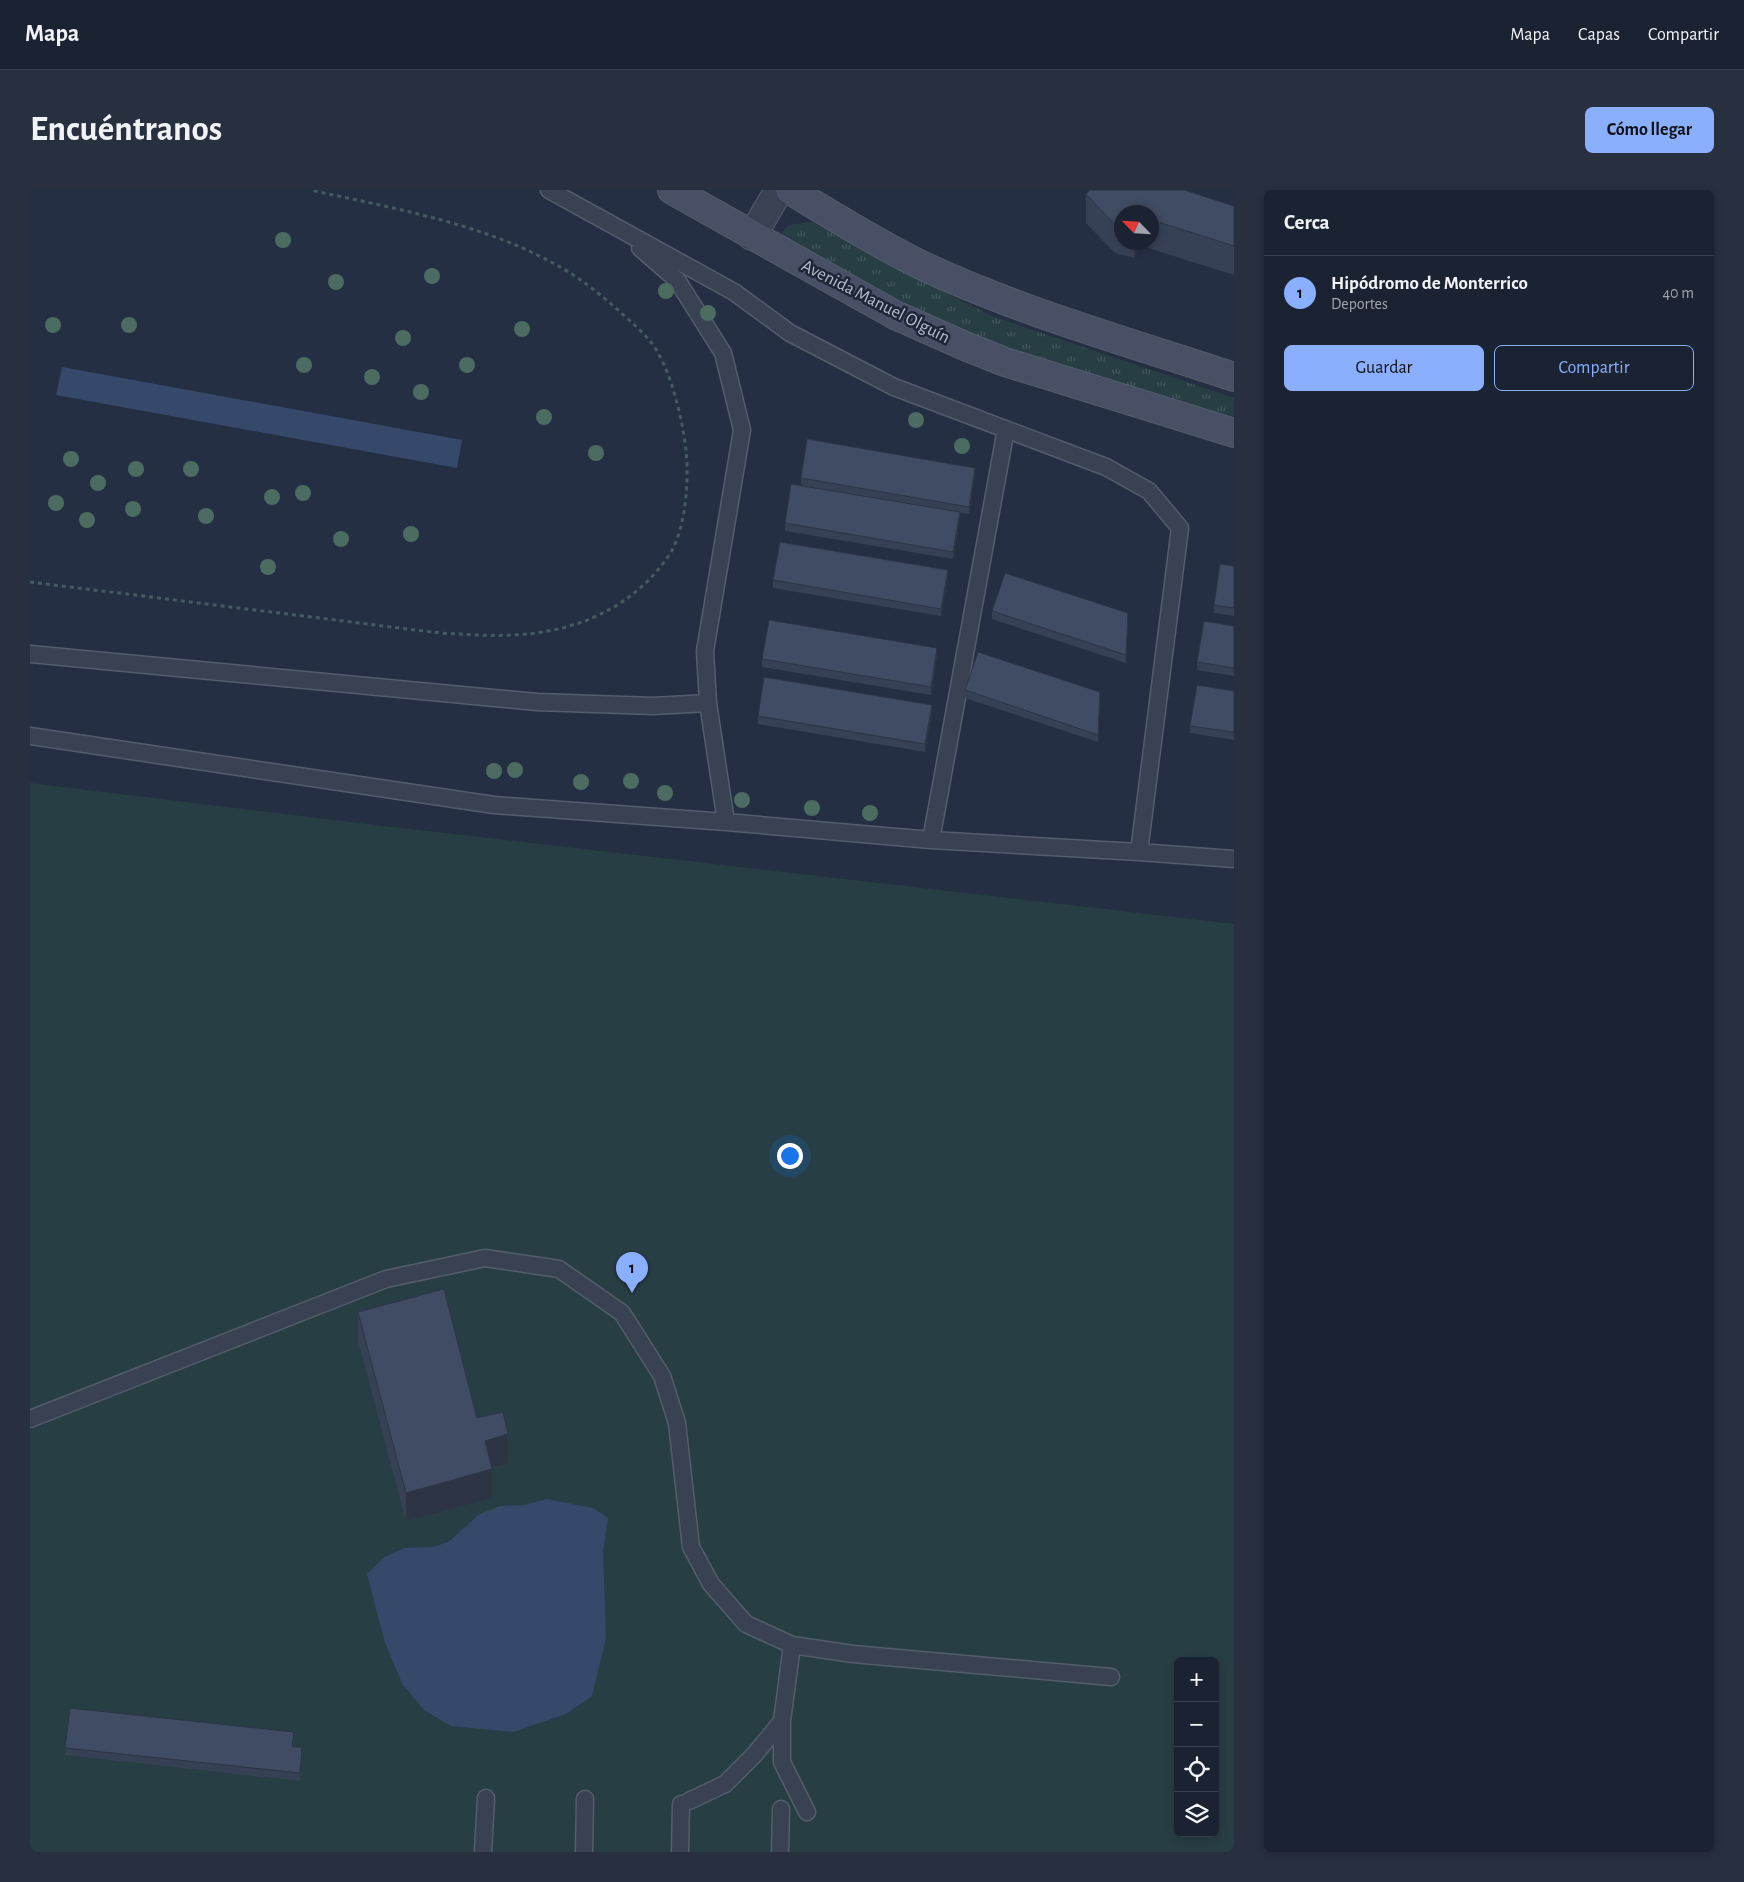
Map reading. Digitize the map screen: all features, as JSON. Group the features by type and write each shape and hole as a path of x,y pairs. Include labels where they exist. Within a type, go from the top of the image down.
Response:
{"street":[{"name":"Avenida Manuel Olguín","path":"672,190 895,315 965,346 1005,362 1234,433"},
{"path":"752,236 779,190"},
{"path":"790,190 877,242 922,265 1001,299 1234,377"}],"lane":[{"path":"549,190 734,292 790,333 894,387 1106,467 1149,491 1180,528 1139,852"},
{"path":"615,226 677,280 723,353 742,430 705,651 708,703 726,822"},
{"path":"931,840 1006,429"},
{"path":"30,654 537,702 653,706 708,703"},
{"path":"30,736 494,805 726,822 931,840 1234,859"},
{"path":"30,1419 386,1279 485,1258 559,1269 622,1313 662,1376 677,1423 691,1546 711,1584 746,1624 792,1645 853,1654 1111,1677"},
{"path":"792,1645 782,1721 782,1762 807,1812"},
{"path":"680,1852 685,1802 724,1784 755,1754 782,1721"},
{"path":"483,1852 486,1798"},
{"path":"584,1852 585,1799"},
{"path":"780,1852 781,1809"}],"path":[{"path":"30,582 440,632 490,636 519,635 582,623 609,611 634,593 654,574 672,550 681,524 686,496 688,465 685,434 678,405 666,371 651,342 630,321 577,277 549,260 516,246 419,214 310,190"}],"green space":[{"path":"811,222 992,316 1234,398 1234,419 998,347 802,255 782,233 788,225"},
{"path":"30,783 384,826 1234,924 1234,1852 30,1852"}],"water":[{"path":"62,367 462,440 457,468 56,395"},
{"path":"546,1499 593,1508 608,1518 603,1552 606,1638 592,1696 566,1714 513,1732 451,1726 424,1710 403,1685 385,1643 367,1574 383,1558 404,1548 434,1547 450,1541 478,1515 500,1506 525,1505"}],"building":[{"path":"1090,190 1184,190 1234,206 1234,246 1159,222 1159,205 1114,205 1114,224 1086,194"},
{"path":"807,439 975,468 969,507 801,478"},
{"path":"791,484 960,512 953,552 785,523"},
{"path":"780,542 948,570 941,609 773,580"},
{"path":"1220,564 1234,566 1234,608 1214,605"},
{"path":"1005,573 1128,613 1126,655 992,611"},
{"path":"769,620 937,648 931,687 762,659"},
{"path":"1204,621 1234,626 1234,668 1197,662"},
{"path":"978,652 1100,692 1098,735 965,690"},
{"path":"764,677 932,705 925,744 758,716"},
{"path":"1197,685 1234,691 1234,732 1190,726"},
{"path":"444,1289 477,1418 503,1412 508,1434 485,1441 492,1469 406,1493 358,1312"},
{"path":"70,1708 294,1732 292,1747 302,1747 300,1773 65,1748"}],"place":[{"name":"Hipódromo de Monterrico","path":"632,1293"}]}
